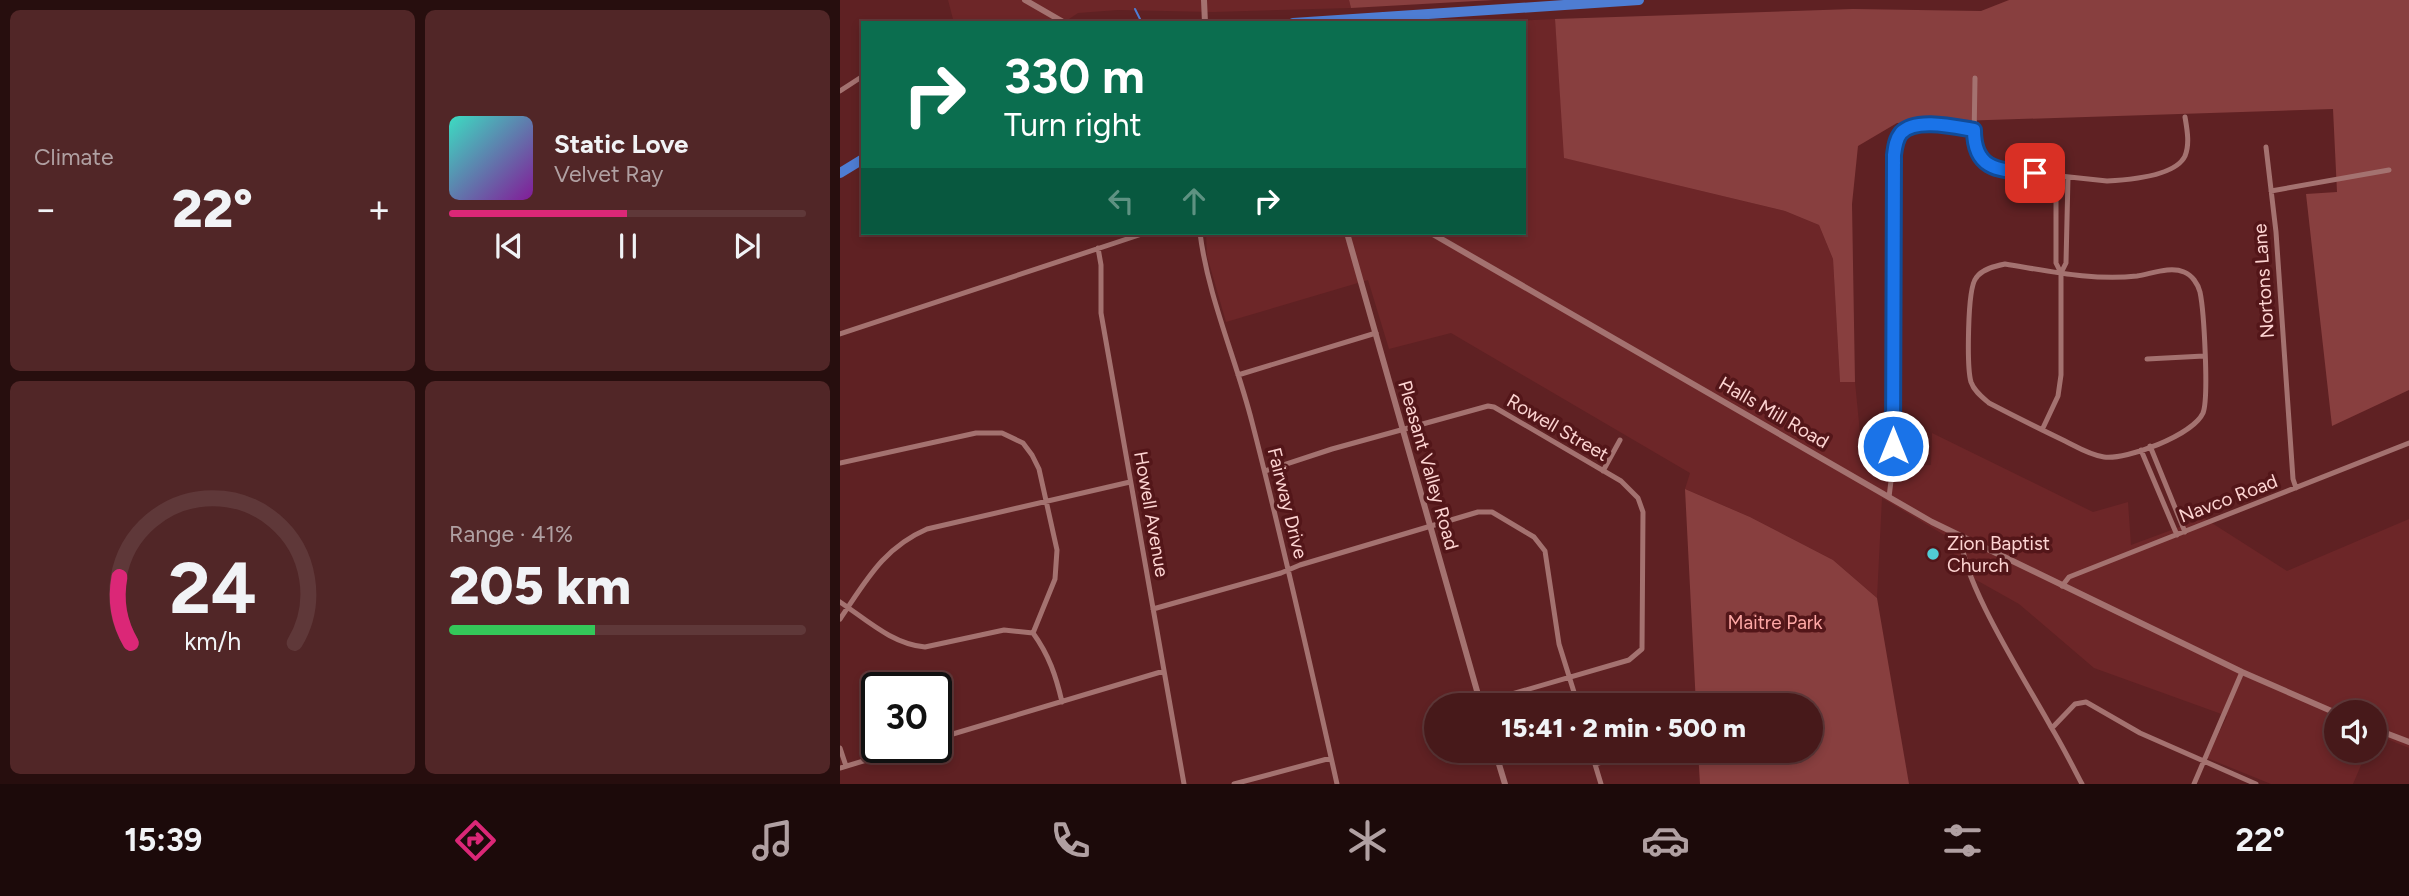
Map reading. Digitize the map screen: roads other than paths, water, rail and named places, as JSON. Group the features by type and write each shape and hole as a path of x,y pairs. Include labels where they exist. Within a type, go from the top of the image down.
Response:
{"street":[{"path":"1026,0 1062,21"},
{"path":"1204,0 1205,21"},
{"path":"840,91 861,77"},
{"path":"1975,78 1976,150 1980,158 1994,169 2123,180 2167,172 2185,156 2185,117"},
{"path":"1889,498 1892,473 1894,155 1900,135 1919,125 1974,130"},
{"name":"Nortons Lane","path":"2266,147 2293,479 2296,488"},
{"path":"2271,191 2389,170"},
{"path":"2056,176 2056,263 2062,273"},
{"path":"2042,430 2058,396 2061,375 2062,273 2066,263 2068,177"},
{"path":"2056,228 2066,228"},
{"path":"840,334 1139,235"},
{"name":"Fairway Drive","path":"1200,235 1210,282 1265,471 1338,784"},
{"name":"Pleasant Valley Road","path":"1348,235 1478,693"},
{"name":"Halls Mill Road","path":"1434,235 1889,498 1962,537 2242,672 2324,708"},
{"name":"Howell Avenue","path":"1098,248 1101,265 1101,313 1184,784"},
{"path":"2005,264 2062,273 2096,278 2169,270 2188,274 2200,293 2207,397 2204,411 2197,422 2186,431 2120,457 2095,456 1989,403 1972,386 1969,309 1971,287 1976,278 1992,267 2005,264"},
{"path":"1238,374 1376,333"},
{"path":"2147,359 2204,356"},
{"name":"Rowell Street","path":"1265,471 1481,407 1494,408 1633,491 1643,512 1642,649 1629,660 1569,678"},
{"path":"840,463 976,433 1002,433 1023,443 1039,469 1058,550 1058,565 1045,608 1033,633"},
{"path":"1603,471 1620,440"},
{"name":"Navco Road","path":"2062,586 2069,577 2409,443"},
{"path":"2150,446 2185,532"},
{"path":"2141,450 2177,535"},
{"path":"840,619 881,559 914,534 1130,482"},
{"path":"1153,609 1478,512 1492,512 1541,544 1547,559 1559,644 1574,693"},
{"path":"1962,537 1961,548 1974,583 2006,648 2082,784"},
{"path":"840,602 886,634 913,646 925,648 1004,630 1033,633 1045,649 1055,672 1062,702"},
{"path":"952,734 1164,671"},
{"path":"2194,784 2242,672"},
{"path":"1518,693 1569,678"},
{"path":"2052,728 2075,704 2086,702 2140,733 2256,784"},
{"path":"2387,734 2409,742"},
{"path":"840,748 843,767 861,762"},
{"path":"1234,784 1331,758"},
{"path":"1499,763 1505,784"},
{"path":"1601,784 1595,765 1602,763"}],"waterway":[{"path":"1323,21 1639,0"},
{"path":"1135,9 1141,21"},
{"path":"840,173 861,160"}],"place":[{"name":"Zion Baptist Church","path":"1933,554"}],"park label":[{"name":"Maitre Park","path":"1775,622"}]}
